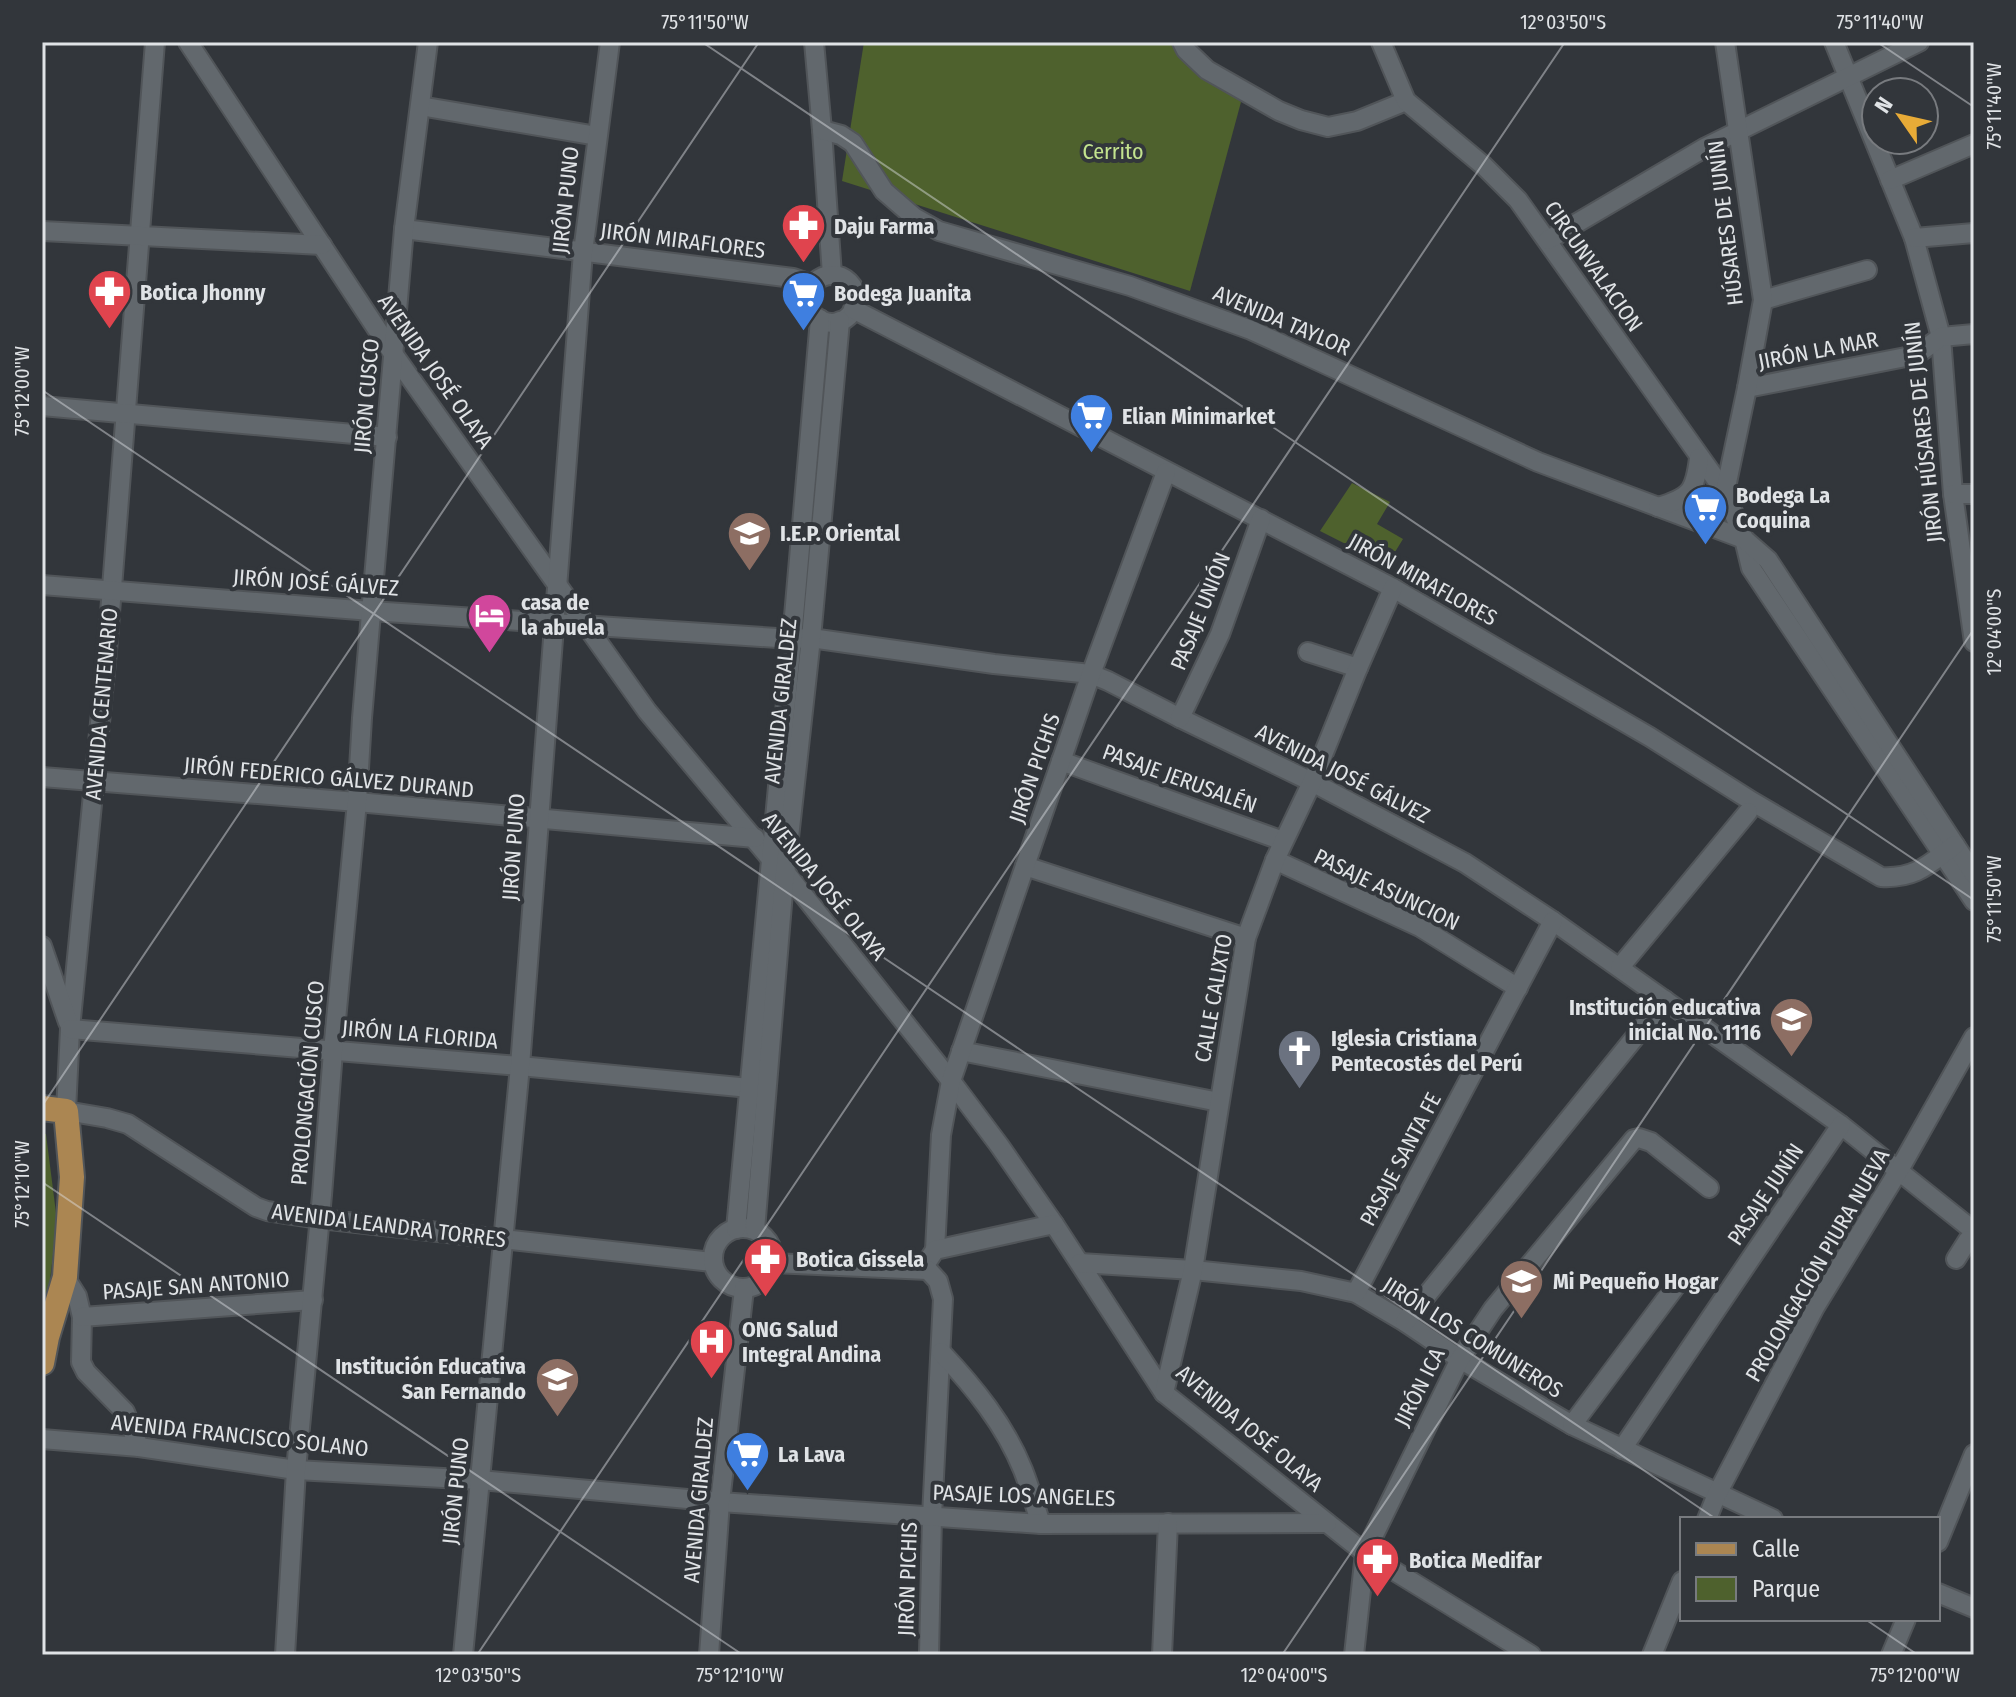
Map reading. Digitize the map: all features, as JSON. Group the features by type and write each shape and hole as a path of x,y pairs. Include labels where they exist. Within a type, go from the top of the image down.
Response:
{"main road":[{"name":"AVENIDA CENTENARIO","path":"42,1363 65,1277 72,1177 54,1109"}],"street":[{"name":"AVENIDA CENTENARIO","path":"54,1109 70,1029 95,780 155,42"},
{"name":"AVENIDA JOSÉ OLAYA","path":"188,42 394,355 647,711 786,873 951,1081 1054,1224 1164,1393 1365,1553 1531,1655"},
{"name":"JIRÓN CUSCO","path":"371,611 404,229 428,42"},
{"name":"JIRÓN PUNO","path":"463,1655 520,1066 583,252 610,42"},
{"path":"814,42 832,275"},
{"path":"1182,42 1207,70 1301,120 1328,127 1357,121 1406,101"},
{"name":"CIRCUNVALACION","path":"1381,42 1406,101 1484,166 1518,200 1725,492 1744,539 1751,568 1948,850 1974,901"},
{"name":"HÚSARES DE JUNÍN","path":"1725,42 1763,300 1725,492"},
{"name":"JIRÓN HÚSARES DE JUNÍN","path":"1834,42 1914,238 1941,337 1953,494 1974,642"},
{"path":"1548,240 1738,131 1919,42"},
{"path":"420,106 597,136"},
{"name":"AVENIDA TAYLOR","path":"822,130 841,135 853,143 884,191 914,217 939,231 1130,286 1251,330 1538,462 1744,539"},
{"path":"1890,180 1974,144"},
{"name":"JIRÓN MIRAFLORES","path":"404,229 793,278 813,285"},
{"path":"42,231 322,245"},
{"path":"1914,238 1974,233"},
{"path":"1763,300 1867,270"},
{"path":"832,275 846,280 856,298 847,315 828,322 814,315 808,297 813,285 832,275"},
{"name":"JIRÓN MIRAFLORES","path":"847,315 1261,519 1393,588 1650,737 1881,877 1900,878 1923,869 1948,850"},
{"name":"AVENIDA GIRALDEZ","path":"755,1230 758,1089 770,858 847,315"},
{"name":"AVENIDA GIRALDEZ","path":"736,1229 786,873 820,319"},
{"path":"1941,337 1974,334"},
{"name":"JIRÓN LA MAR","path":"1747,388 1916,355 1941,337"},
{"path":"42,406 387,437"},
{"path":"1658,507 1678,501 1689,492 1696,480 1699,458"},
{"name":"JIRÓN PICHIS","path":"929,1655 932,1516 943,1299 934,1274 928,1270 929,1256 935,1250 941,1135 951,1081 1091,674 1166,472"},
{"path":"1953,494 1974,494"},
{"name":"PASAJE UNIÓN","path":"1180,718 1220,634 1261,519"},
{"name":"JIRÓN JOSÉ GÁLVEZ","path":"42,585 586,625"},
{"name":"CALLE CALIXTO","path":"1164,1393 1193,1270 1246,938 1275,860 1312,782 1393,588"},
{"name":"PROLONGACIÓN CUSCO","path":"285,1655 296,1470 357,802 371,611"},
{"name":"AVENIDA JOSÉ GÁLVEZ","path":"586,625 802,638 1091,674 1108,681 1312,782 1465,863 1620,967 1841,1125 1899,1170 1973,1235"},
{"path":"1308,652 1358,668"},
{"name":"PASAJE JERUSALÉN","path":"1061,761 1283,841"},
{"name":"JIRÓN FEDERICO GÁLVEZ DURAND","path":"42,777 755,838"},
{"path":"1620,967 1748,812"},
{"name":"CIRCUNVALACION","path":"1948,850 1974,874"},
{"name":"PASAJE ASUNCION","path":"1275,860 1420,927 1518,988"},
{"path":"1025,866 1246,938"},
{"name":"PASAJE SANTA FE","path":"1356,1293 1553,921"},
{"path":"42,946 70,1029"},
{"path":"1405,1322 1665,1000"},
{"name":"JIRÓN LA FLORIDA","path":"70,1029 758,1089"},
{"name":"PROLONGACIÓN PIURA NUEVA","path":"1708,1517 1815,1307 1899,1170 1974,1037"},
{"path":"961,1051 1219,1102"},
{"name":"AVENIDA LEANDRA TORRES","path":"54,1109 116,1120 137,1129 256,1207 267,1211 712,1262"},
{"name":"PASAJE JUNÍN","path":"1622,1449 1841,1125"},
{"name":"JIRÓN ICA","path":"1354,1655 1365,1553 1460,1359 1493,1309 1634,1139 1651,1142 1709,1188"},
{"path":"935,1250 1054,1224"},
{"path":"736,1229 755,1230 770,1244 773,1263 765,1280 743,1295 717,1275 712,1262 714,1248 719,1239 736,1229"},
{"path":"1956,1259 1973,1235"},
{"path":"773,1263 928,1270"},
{"name":"JIRÓN LOS COMUNEROS","path":"1080,1263 1301,1281 1356,1293 1572,1425 1769,1517"},
{"path":"65,1277 77,1296 82,1317 81,1362 86,1372 125,1412 139,1447"},
{"path":"1572,1425 1675,1287"},
{"name":"AVENIDA GIRALDEZ","path":"709,1655 720,1502 743,1295"},
{"name":"PASAJE SAN ANTONIO","path":"82,1317 313,1300"},
{"path":"941,1352 984,1402 1008,1440 1022,1468 1041,1524"},
{"name":"AVENIDA FRANCISCO SOLANO","path":"42,1439 139,1447 296,1470 480,1480 720,1502"},
{"path":"1940,1537 1974,1454"},
{"name":"PASAJE LOS ANGELES","path":"720,1502 1041,1524 1327,1523"},
{"path":"1162,1655 1168,1523"},
{"path":"1652,1655 1680,1586"},
{"path":"1940,1594 1974,1608"},
{"path":"1891,1655 1905,1621"}],"green space":[{"name":"Cerrito","path":"864,42 1172,42 1241,102 1190,291 842,181"},
{"path":"1352,483 1390,502 1377,524 1403,539 1387,565 1320,531"},
{"path":"42,1133 46,1134 57,1221 48,1297 42,1298 44,1215"}],"place":[{"name":"Daju Farma","path":"803,265"},
{"name":"Botica Jhonny","path":"109,331"},
{"name":"Bodega Juanita","path":"803,332"},
{"name":"Elian Minimarket","path":"1091,455"},
{"name":"Bodega La Coquina","path":"1705,547"},
{"name":"I.E.P. Oriental","path":"749,572"},
{"name":"casa de la abuela","path":"490,654"},
{"name":"Institución educativa inicial No. 1116","path":"1792,1059"},
{"name":"Iglesia Cristiana Pentecostés del Perú","path":"1300,1090"},
{"name":"Botica Gissela","path":"765,1298"},
{"name":"Mi Pequeño Hogar","path":"1522,1320"},
{"name":"ONG Salud Integral Andina","path":"711,1381"},
{"name":"Institución Educativa San Fernando","path":"557,1418"},
{"name":"La Lava","path":"747,1493"},
{"name":"Botica Medifar","path":"1378,1599"}]}
